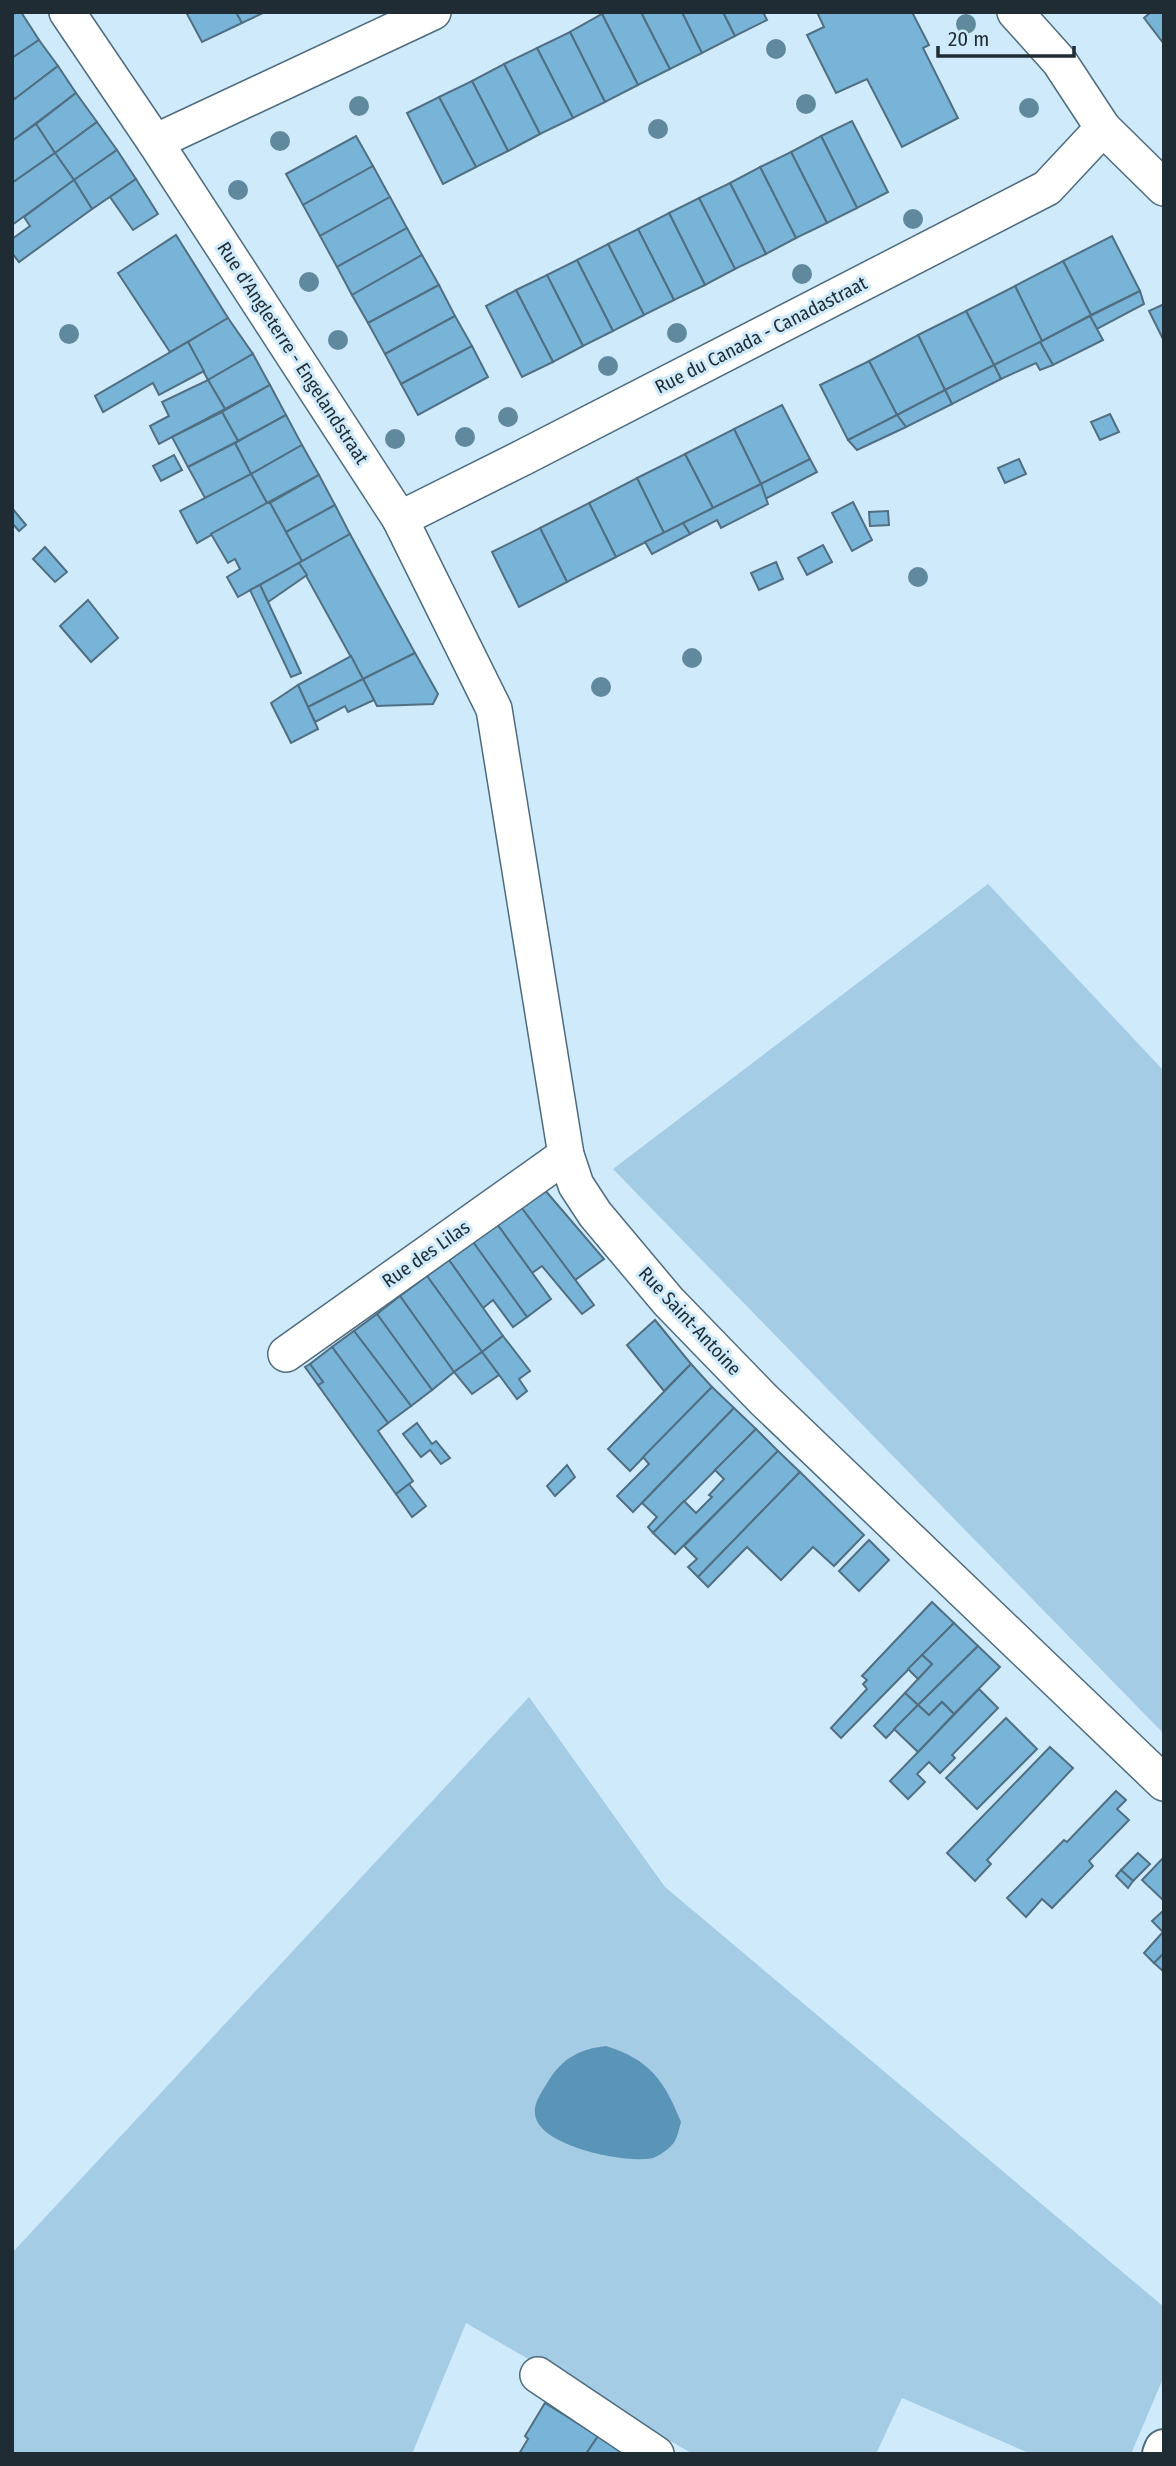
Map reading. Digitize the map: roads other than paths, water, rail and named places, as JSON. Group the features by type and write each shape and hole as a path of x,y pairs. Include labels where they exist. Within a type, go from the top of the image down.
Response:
{"street":[{"name":"Rue d'Angleterre - Engelandstraat","path":"67,12 155,142 400,519 494,709"},
{"path":"155,142 433,12"},
{"path":"1015,12 1059,61 1103,128 1164,188"},
{"name":"Rue du Canada - Canadastraat","path":"400,519 1047,188 1103,128"},
{"name":"Rue Saint-Antoine","path":"494,709 566,1155 576,1185 595,1214 668,1301 764,1400 1164,1783"},
{"name":"Rue des Lilas","path":"286,1354 566,1155"},
{"path":"538,2375 656,2454"},
{"path":"1162,2454 1164,2449"}]}
